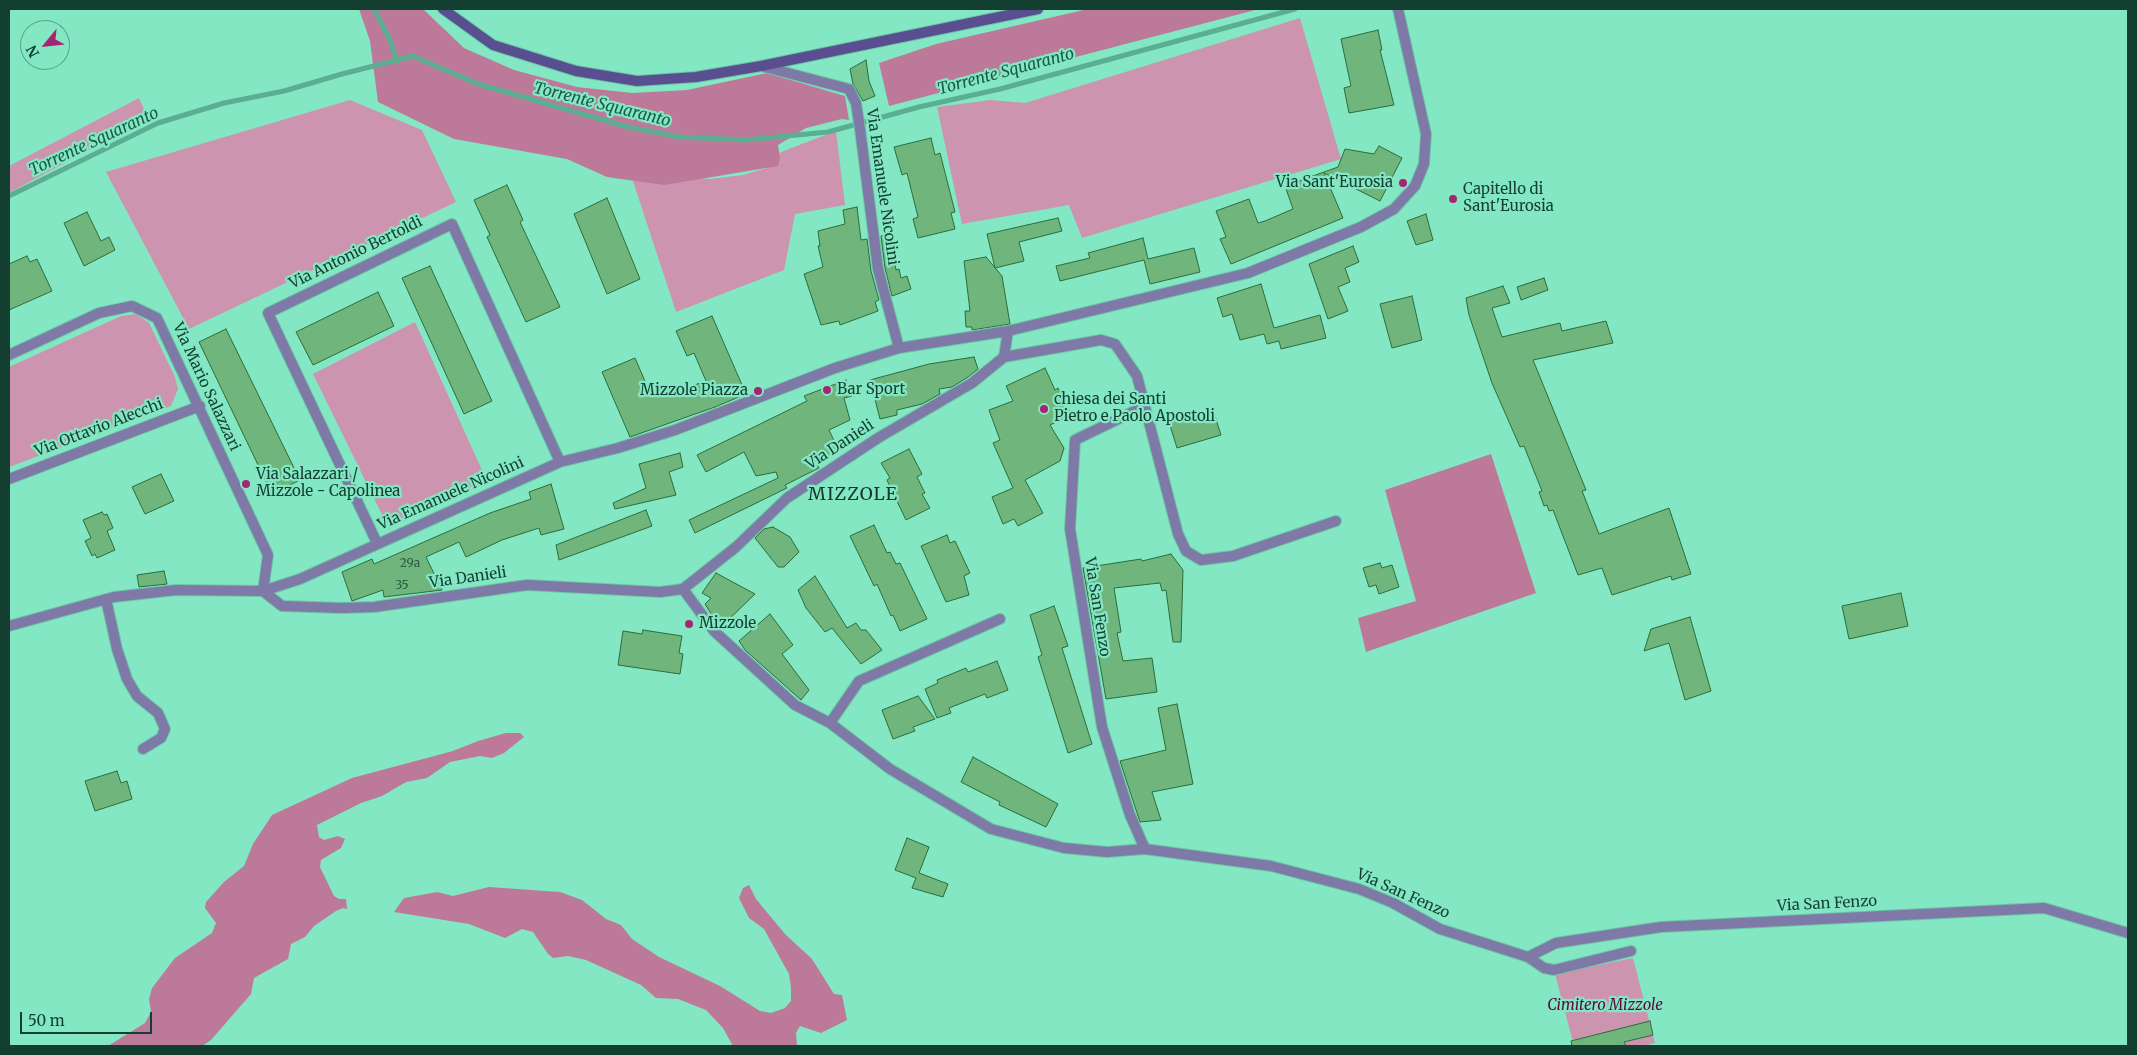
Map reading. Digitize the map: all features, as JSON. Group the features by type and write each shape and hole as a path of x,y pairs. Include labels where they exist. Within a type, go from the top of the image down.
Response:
{"street":[{"path":"442,9 493,45 576,71 637,81 696,77 761,66 1038,9"},
{"path":"1336,521 1233,556 1201,560 1186,551 1178,534 1137,376 1115,344 1101,340 1004,357 1008,331 1248,273 1361,227 1394,209 1415,186 1424,164 1426,134 1398,9"},
{"name":"Via Emanuele Nicolini","path":"761,66 849,89 856,103 878,269 899,348"},
{"name":"Via Antonio Bertoldi","path":"377,543 268,313 452,224 560,462"},
{"name":"Via Mario Salazzari","path":"9,355 99,313 132,306 157,318 200,406 268,555 263,591"},
{"name":"Via Emanuele Nicolini","path":"9,626 106,599 176,590 263,591 300,579 560,462 618,448 675,430 834,368 899,348 1008,331"},
{"name":"Via Danieli","path":"263,591 282,606 342,608 374,607 527,585 660,592 683,589 736,547 787,498 878,438 972,383 1004,357"},
{"name":"Via Ottavio Alecchi","path":"9,479 200,406"},
{"name":"Via San Fenzo","path":"1145,406 1075,440 1070,529 1102,727 1130,815 1145,849"},
{"path":"683,589 714,631 755,671 795,705 830,723 859,681 1000,619"},
{"path":"106,599 117,649 127,679 137,696 158,713 165,729 161,738 143,749"},
{"name":"Via San Fenzo","path":"830,723 890,770 991,829 1064,848 1107,852 1145,849 1271,866 1359,888 1393,903 1440,928 1528,956 1544,968 1554,970 1631,951"},
{"name":"Via San Fenzo","path":"1528,956 1556,943 1661,927 2044,908 2128,933"}],"green space":[{"path":"1300,18 1341,159 1082,238 1069,205 962,224 937,107 991,100 1025,103"},
{"path":"139,98 148,118 9,193 9,166"},
{"path":"350,100 422,130 456,202 189,329 106,172"},
{"path":"836,131 845,205 795,214 784,270 676,312 626,160 656,174 710,179 743,175 767,168 781,152"},
{"path":"136,314 149,323 175,377 178,389 171,406 9,467 9,367 121,316"},
{"path":"415,322 486,479 389,529 313,374"},
{"name":"Cimitero Mizzole","path":"1633,958 1655,1043 1644,1046 1574,1046 1555,974"}],"shaded area":[{"path":"359,9 423,9 464,48 514,70 577,87 632,93 687,90 767,73 845,96 849,120 842,119 806,128 778,145 780,158 778,166 664,185 607,177 567,159 454,139 378,102 370,41"},
{"path":"1088,9 1259,9 889,106 879,63 936,44"},
{"path":"1491,454 1536,593 1366,652 1358,618 1416,601 1385,490"},
{"path":"506,733 520,733 524,737 504,753 492,758 480,756 450,762 427,778 406,782 382,796 361,803 317,825 319,837 324,840 338,836 345,839 341,848 321,860 320,867 334,896 339,899 346,899 347,909 343,908 336,911 314,926 305,937 291,944 288,959 254,978 251,994 211,1040 202,1046 108,1046 145,1023 151,1012 149,999 152,988 175,958 212,933 216,923 205,908 206,902 224,882 244,866 253,844 272,815 352,778 453,751"},
{"path":"749,885 756,899 785,934 812,959 834,994 842,995 847,1020 821,1033 800,1026 796,1033 797,1046 733,1046 723,1028 706,1010 678,999 656,998 641,985 586,960 568,956 553,958 548,954 533,932 522,929 505,938 469,924 394,912 404,898 437,892 453,896 489,887 560,892 582,900 606,919 621,925 632,939 659,957 720,986 760,1011 771,1013 785,1008 791,1001 789,974 764,929 749,918 739,898 743,888"}],"building":[{"path":"1378,30 1382,50 1380,50 1394,105 1349,113 1344,88 1351,86 1341,39"},
{"path":"866,60 869,81 875,96 863,101 853,84 850,69"},
{"path":"931,138 935,155 940,153 955,212 951,213 955,229 918,238 913,219 918,217 907,173 902,175 894,147"},
{"path":"1379,146 1402,158 1380,201 1324,173 1343,218 1231,264 1220,239 1226,237 1216,211 1249,199 1258,223 1265,221 1293,209 1285,186 1338,167 1345,149 1374,154"},
{"path":"507,185 523,220 520,222 560,307 526,322 487,237 490,235 474,200"},
{"path":"607,198 640,279 607,294 574,214"},
{"path":"857,207 861,240 867,239 871,271 879,300 875,302 878,311 840,325 839,321 821,325 804,274 823,267 818,246 820,246 818,231 845,224 843,210"},
{"path":"87,212 101,241 109,237 115,250 84,266 64,223"},
{"path":"1426,214 1433,240 1416,245 1407,221"},
{"path":"1058,218 1062,231 1019,242 1024,261 995,268 987,234"},
{"path":"890,234 896,270 899,269 901,278 907,276 911,289 892,296 885,268 881,236"},
{"path":"1143,238 1148,259 1194,248 1200,272 1150,284 1144,260 1060,281 1056,266 1090,258 1088,253"},
{"path":"1353,246 1359,262 1345,268 1350,282 1338,287 1348,311 1328,319 1309,264"},
{"path":"27,256 30,262 37,259 52,291 9,310 9,264"},
{"path":"986,257 1002,276 1010,324 972,330 972,327 966,327 965,311 970,311 964,261"},
{"path":"430,266 492,401 464,414 402,278"},
{"path":"1544,278 1548,290 1521,300 1517,287"},
{"path":"1261,284 1274,328 1320,315 1326,338 1281,349 1279,341 1267,344 1264,334 1240,340 1232,314 1223,317 1217,298"},
{"path":"1503,286 1510,303 1492,308 1502,337 1560,323 1562,331 1606,321 1613,343 1533,360 1586,490 1582,491 1599,534 1669,508 1691,574 1672,580 1671,576 1612,595 1602,568 1578,575 1553,510 1549,511 1547,505 1544,506 1539,492 1542,491 1524,446 1520,447 1492,383 1469,315 1466,298"},
{"path":"378,292 394,326 313,365 296,332"},
{"path":"1412,296 1422,340 1392,348 1380,304"},
{"path":"712,316 746,394 630,437 602,372 635,358 651,395 669,388 671,393 706,381 694,353 687,356 676,331"},
{"path":"226,329 300,480 272,494 199,342"},
{"path":"974,357 978,369 968,377 952,387 939,389 940,394 922,404 897,410 897,415 880,419 870,380 929,364"},
{"path":"1045,368 1055,390 1058,388 1071,415 1050,425 1064,448 1060,461 1025,480 1043,513 1018,526 1014,519 1003,524 992,497 1013,488 993,443 1000,440 989,410 1013,401 1006,386"},
{"path":"846,380 852,396 844,398 850,420 829,430 839,451 816,461 819,468 785,485 787,488 695,533 689,520 778,478 776,472 756,476 744,452 706,472 697,455 807,401 804,396"},
{"path":"1191,411 1193,416 1200,413 1201,417 1214,413 1221,435 1177,448 1168,419"},
{"path":"909,449 922,474 917,477 925,493 922,494 930,508 906,520 887,480 890,478 881,463"},
{"path":"680,453 683,467 669,472 676,495 615,509 613,503 646,488 639,464"},
{"path":"161,474 174,501 145,514 132,487"},
{"path":"551,484 564,529 541,535 539,528 502,540 466,557 459,542 426,557 442,590 384,597 383,590 352,601 342,572 372,559 374,564 490,513 531,499 529,492"},
{"path":"646,510 652,526 559,560 556,545"},
{"path":"102,512 104,515 107,514 113,528 107,531 115,550 97,558 95,554 92,556 85,541 91,538 83,520"},
{"path":"874,525 887,553 890,552 896,564 900,563 927,619 900,631 877,584 874,586 850,536"},
{"path":"773,527 790,537 799,552 784,567 778,567 755,538 764,529"},
{"path":"947,535 950,543 955,541 970,573 964,576 969,595 946,602 921,546"},
{"path":"1171,554 1183,570 1181,642 1173,642 1166,590 1162,591 1160,583 1114,588 1121,632 1117,633 1123,661 1152,658 1157,692 1106,699 1083,568 1141,559 1142,561"},
{"path":"1380,563 1382,568 1392,565 1399,587 1379,594 1376,585 1369,587 1363,568"},
{"path":"164,571 167,584 139,587 137,575"},
{"path":"716,573 755,594 720,628 705,604 711,598 702,593"},
{"path":"815,576 847,628 856,623 861,630 866,630 882,650 861,664 832,628 825,632 806,608 798,590"},
{"path":"1901,593 1908,626 1849,639 1842,606"},
{"path":"1054,606 1068,646 1062,648 1092,744 1068,753 1038,657 1042,655 1030,615"},
{"path":"770,614 793,645 782,654 809,690 801,700 745,650 739,641"},
{"path":"1690,617 1711,691 1685,700 1669,643 1644,651 1651,629"},
{"path":"643,630 682,636 679,653 683,654 680,674 618,665 623,631 642,634"},
{"path":"997,661 1008,690 987,698 985,694 949,708 951,713 937,718 925,689 938,683 937,680 966,668 968,672"},
{"path":"918,696 935,719 913,727 915,731 893,739 882,710"},
{"path":"1177,704 1193,784 1152,792 1161,820 1140,822 1120,761 1166,750 1158,708"},
{"path":"973,757 1058,804 1046,827 999,805 1000,802 961,782"},
{"path":"117,771 121,783 127,781 132,799 95,811 85,781"},
{"path":"907,838 929,847 919,873 948,884 943,897 912,888 916,878 895,870"},
{"path":"1650,1021 1653,1035 1624,1042 1626,1046 1572,1046 1571,1041"}],"waterway":[{"path":"374,9 390,40 397,62"},
{"name":"Torrente Squaranto","path":"9,196 158,123 224,103 284,91 413,56 478,84 628,127 680,137 746,140 828,132 919,107 1000,89 1295,9"}],"place":[{"name":"Via Sant'Eurosia","path":"1403,183"},
{"name":"Capitello di Sant'Eurosia","path":"1453,199"},
{"name":"Bar Sport","path":"827,390"},
{"name":"Mizzole Piazza","path":"758,391"},
{"name":"chiesa dei Santi Pietro e Paolo Apostoli","path":"1044,409"},
{"name":"Via Salazzari / Mizzole - Capolinea","path":"246,484"},
{"name":"Mizzole","path":"689,624"}],"district":[{"name":"MIZZOLE","path":"853,495"}]}
